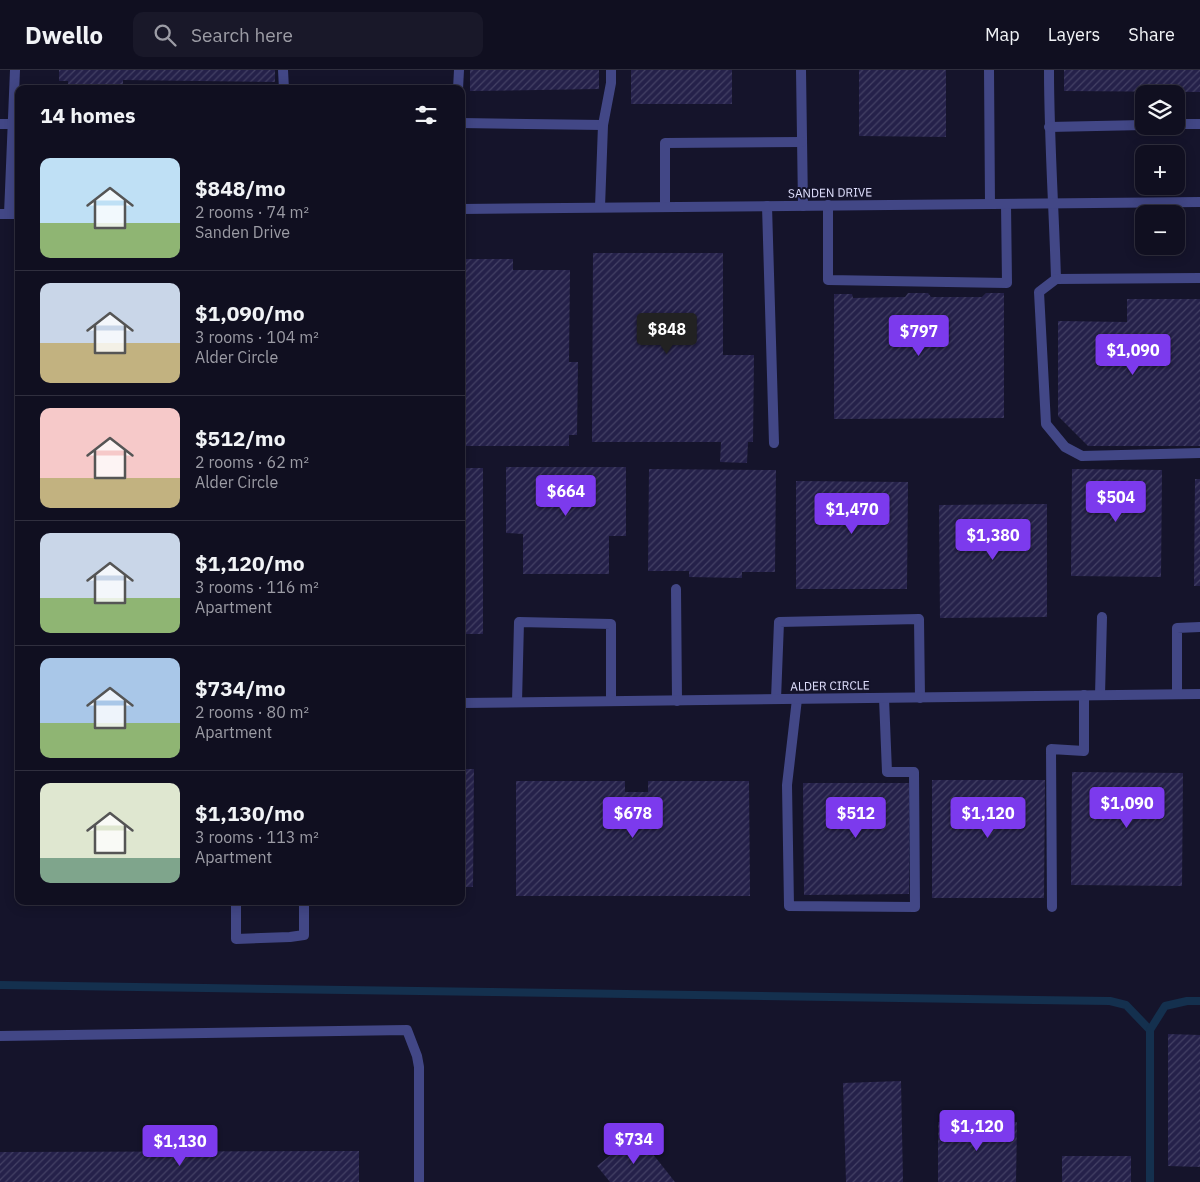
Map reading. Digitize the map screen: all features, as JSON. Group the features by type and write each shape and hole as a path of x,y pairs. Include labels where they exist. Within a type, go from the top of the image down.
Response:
{"street":[{"path":"9,214 15,124 15,70"},
{"path":"284,70 284,85"},
{"path":"458,85 459,70"},
{"path":"600,207 603,126 611,84 611,70"},
{"path":"802,70 803,206"},
{"path":"989,70 990,204"},
{"path":"1049,70 1049,127 1056,279"},
{"path":"465,123 603,126"},
{"path":"0,124 15,124"},
{"path":"1049,127 1135,124"},
{"path":"1185,124 1200,124"},
{"path":"665,207 665,143 802,142"},
{"name":"SANDEN DRIVE","path":"465,209 1200,202"},
{"path":"828,205 828,280 1008,282 1006,204"},
{"path":"766,206 774,443"},
{"path":"1200,278 1056,279 1039,292 1046,424 1065,447 1082,456 1200,454"},
{"path":"676,589 677,701"},
{"path":"1100,695 1102,617"},
{"path":"776,699 778,622 919,619 920,698"},
{"path":"517,702 519,622 611,624 611,701"},
{"path":"1177,694 1177,628 1200,627"},
{"name":"ALDER CIRCLE","path":"465,703 1200,694"},
{"path":"1052,907 1051,749 1084,751 1084,695"},
{"path":"797,699 787,785 789,906 915,907 914,772 887,772 884,698"},
{"path":"236,905 236,939 304,935 304,905"},
{"path":"0,1036 407,1030 419,1067 419,1182"}],"building":[{"path":"59,70 275,70 275,82 123,80 123,85 68,85 68,81 59,81"},
{"path":"470,70 599,70 599,89 470,91"},
{"path":"631,70 732,70 732,104 631,104"},
{"path":"859,70 946,70 946,137 859,136"},
{"path":"1064,70 1200,70 1200,92 1185,92 1185,85 1135,85 1135,92 1064,91"},
{"path":"593,253 723,253 723,355 754,355 753,442 748,442 747,463 720,462 721,442 592,442"},
{"path":"465,259 513,259 513,270 570,270 569,362 578,362 577,435 569,435 569,446 465,446"},
{"path":"908,293 928,293 931,297 982,297 986,293 1004,293 1004,418 834,419 834,294 852,294 853,298 905,297"},
{"path":"1127,299 1200,299 1200,446 1088,446 1058,416 1058,321 1127,322"},
{"path":"506,467 626,467 626,536 609,536 609,574 523,574 523,534 506,533"},
{"path":"465,468 483,468 483,634 465,634"},
{"path":"649,469 776,470 775,572 742,572 742,578 689,577 689,571 648,571"},
{"path":"1072,469 1162,470 1161,577 1071,576"},
{"path":"1195,479 1200,479 1200,586 1194,586"},
{"path":"796,481 908,482 907,589 796,589"},
{"path":"1047,504 1047,617 940,618 939,505"},
{"path":"465,769 474,769 473,887 465,887"},
{"path":"1072,772 1183,773 1182,886 1071,885"},
{"path":"932,780 1045,780 1044,898 932,898"},
{"path":"516,781 625,781 625,792 648,792 648,781 749,781 750,896 516,896"},
{"path":"803,783 909,783 909,894 804,895"},
{"path":"1168,1034 1200,1035 1200,1167 1168,1166"},
{"path":"901,1081 903,1182 846,1182 843,1083"},
{"path":"938,1122 1017,1122 1016,1182 938,1182"},
{"path":"637,1134 675,1182 610,1182 597,1166"},
{"path":"359,1151 359,1182 0,1182 0,1152"},
{"path":"1062,1156 1131,1156 1131,1182 1062,1182"}],"waterway":[{"path":"0,985 1110,1001 1126,1005 1150,1030"},
{"path":"1150,1182 1150,1030 1165,1006 1187,1001 1200,1001"}]}
